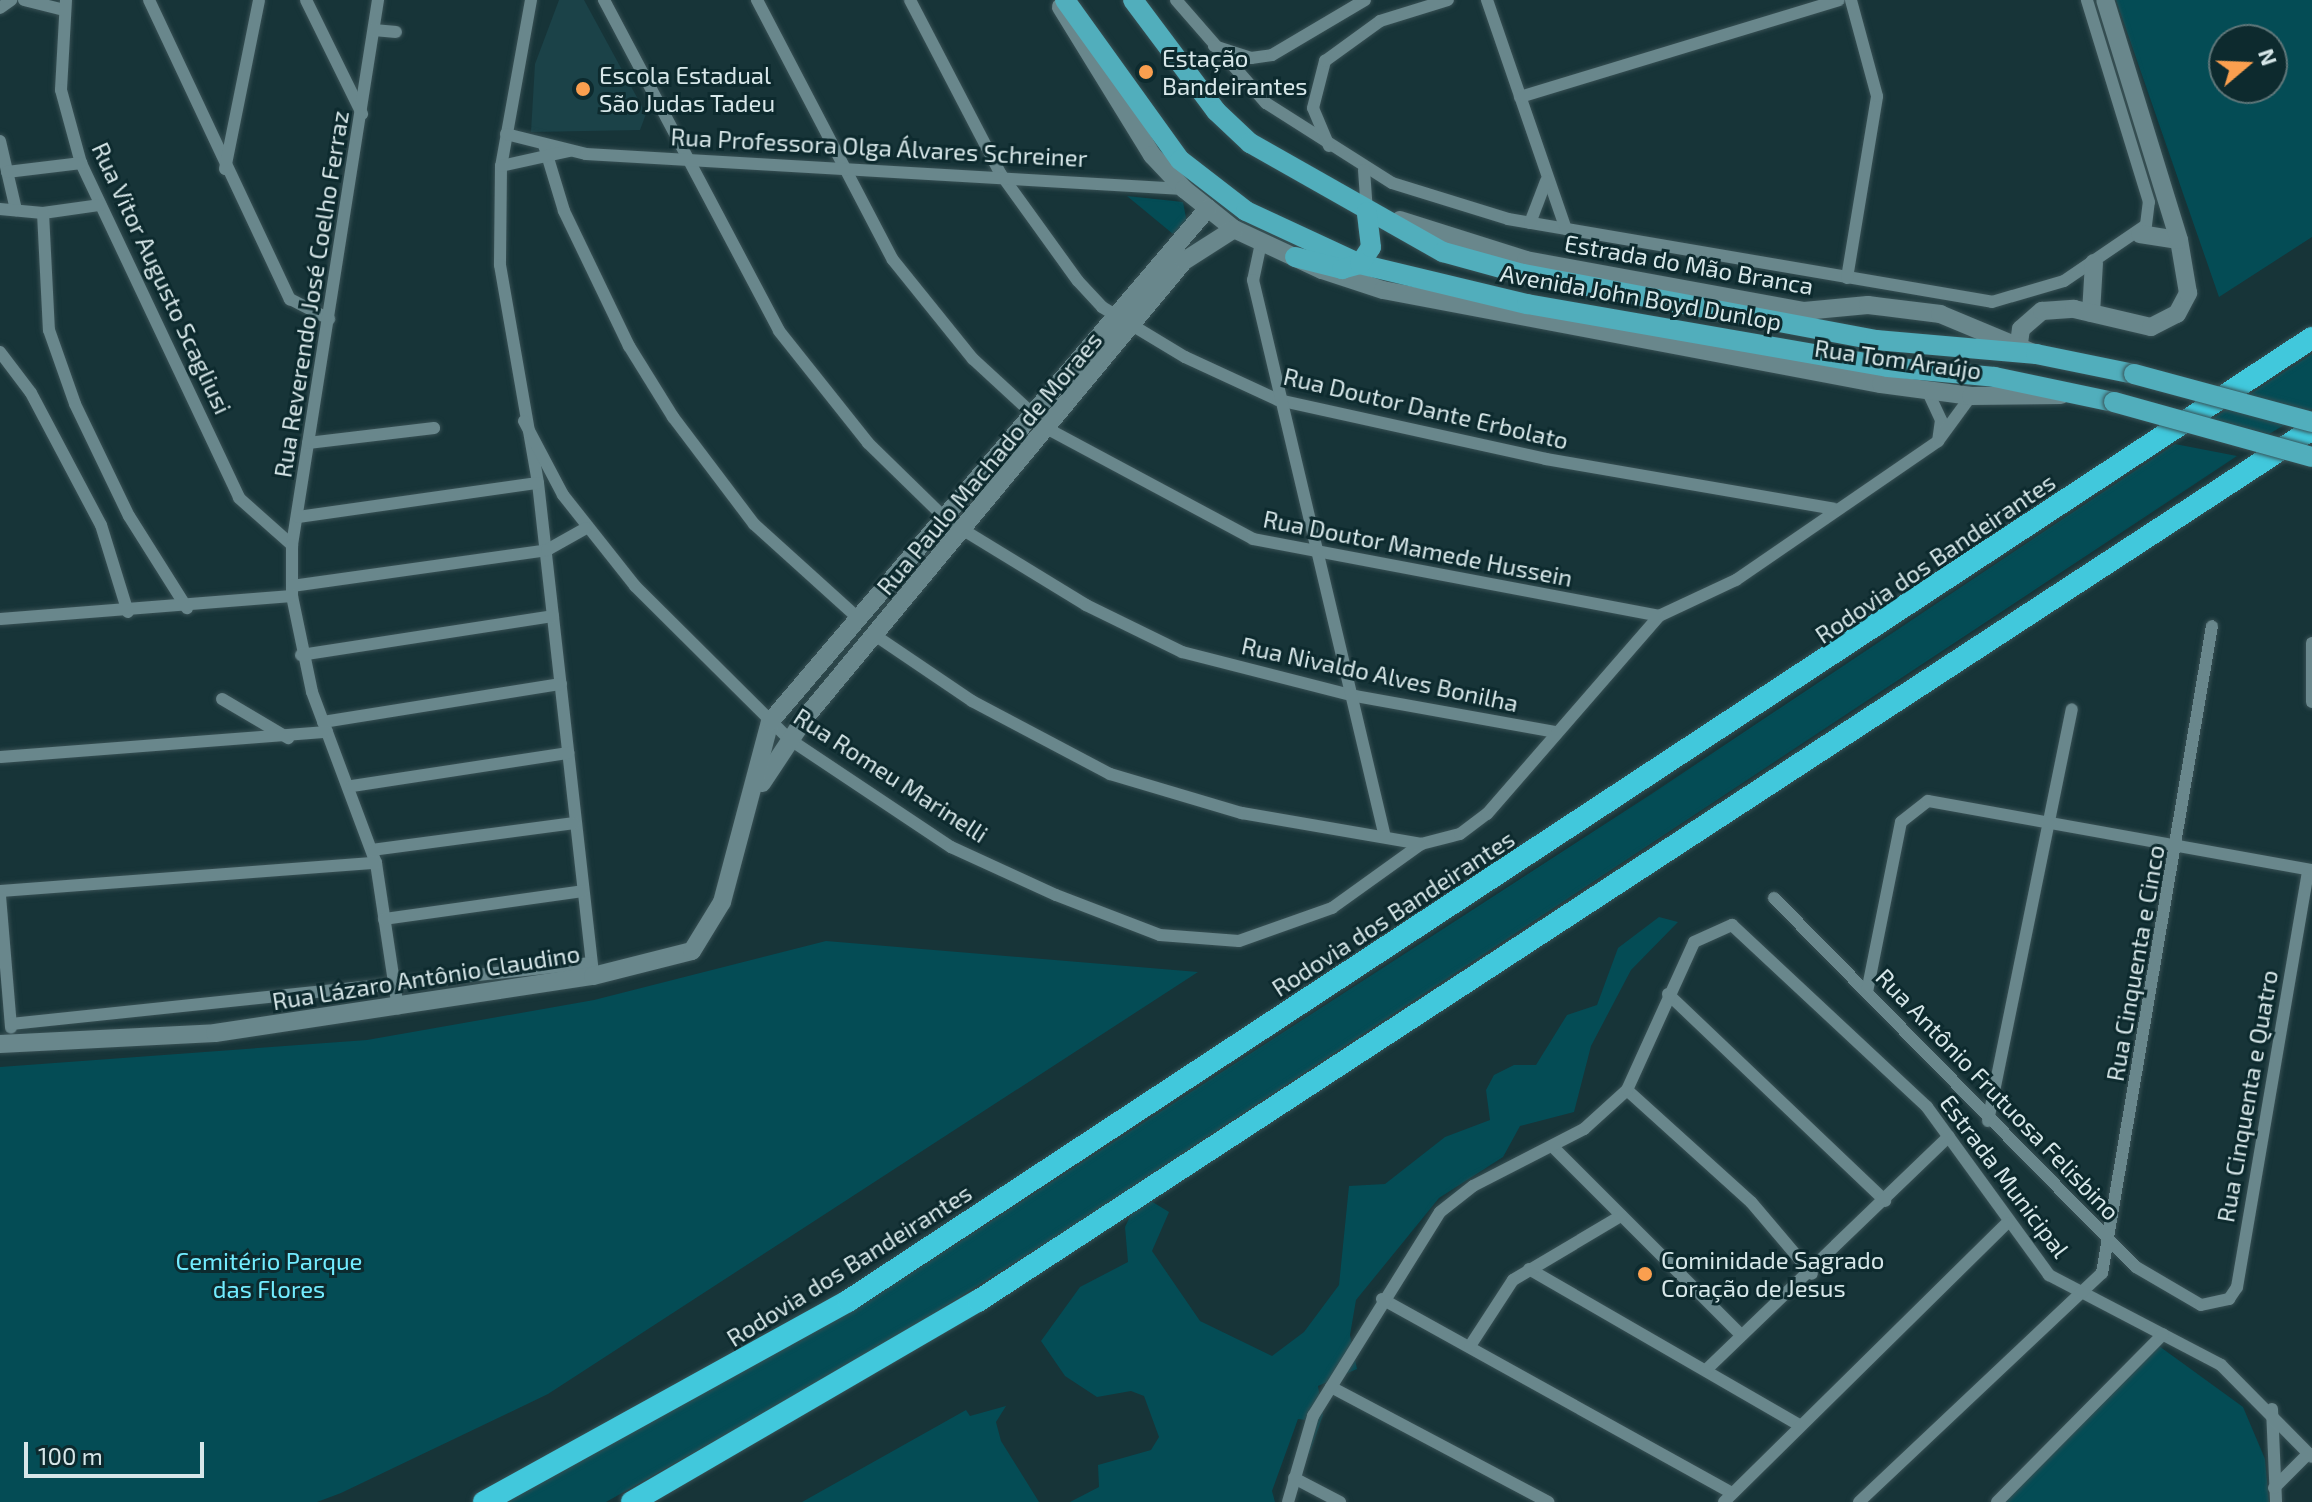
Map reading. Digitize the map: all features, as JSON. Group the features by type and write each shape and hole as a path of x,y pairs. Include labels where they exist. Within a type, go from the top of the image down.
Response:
{"highway":[{"name":"Rodovia dos Bandeirantes","path":"484,1502 848,1301 2312,338"},
{"path":"632,1502 978,1301 2312,429"}],"main road":[{"path":"1057,0 1152,155 1184,189 1234,229 1295,257 1342,269 1360,264 1371,250 1367,212"},
{"name":"Avenida John Boyd Dunlop","path":"1065,0 1099,64 1153,130 1211,187 1246,211 1360,264 1527,304 2076,394 2312,457"},
{"name":"Avenida John Boyd Dunlop","path":"1133,0 1216,111 1250,143 1420,243 1523,274 1876,340 2027,348 2312,422"},
{"path":"2027,348 2021,329 2042,311 2091,313 2140,327 2177,314 2188,293 2179,240 2105,0"},
{"name":"Rua Paulo Machado de Moraes","path":"770,722 1036,417 1115,316 1208,208"},
{"name":"Estrada do Mão Branca","path":"1367,212 1526,260 1804,311 1868,305 1960,318 2027,348"},
{"name":"Rua Paulo Machado de Moraes","path":"789,739 1050,430 1190,254 1234,229"},
{"path":"2140,234 2179,240"},
{"name":"Rua Tom Araújo","path":"1295,257 1383,290 1927,390 1971,396 2076,394"},
{"path":"2091,313 2094,263"},
{"name":"Rua Lázaro Antônio Claudino","path":"5,1044 215,1033 398,1008 692,951 709,931 751,799 770,722"},
{"name":"Rua Lázaro Antônio Claudino","path":"751,799 789,739"}],"street":[{"path":"0,8 11,0"},
{"path":"24,0 65,5"},
{"path":"149,0 225,169 290,299 329,319"},
{"path":"225,169 259,0"},
{"path":"306,0 362,114"},
{"name":"Rua Reverendo José Coelho Ferraz","path":"378,0 292,545 292,591 301,655 325,727 352,786 374,856 398,1008"},
{"name":"Rua Romeu Marinelli","path":"531,0 501,166 500,265 547,550 592,970"},
{"name":"Rua Nivaldo Alves Bonilha","path":"604,0 686,159 787,342 868,443 947,520 1182,652 1355,696 1556,732"},
{"path":"757,0 845,169 864,214 930,311 1036,417"},
{"name":"Rua Doutor Dante Erbolato","path":"910,0 1000,173 1078,281 1115,316 1278,400 1546,459 1834,509"},
{"path":"1176,0 1209,43 1266,103 1333,152 1364,170 1457,206 1530,223 1917,292 2014,301 2094,263 2140,234 2149,202 2087,0"},
{"path":"1209,43 1251,58 1272,55 1365,0"},
{"path":"1333,152 1313,108 1325,61 1358,33 1419,4 1448,0"},
{"path":"1487,0 1566,229"},
{"path":"1520,97 1839,0"},
{"path":"1847,278 1877,96 1851,0"},
{"name":"Rua Vitor Augusto Scagliusi","path":"65,5 61,90 81,163 239,498 292,545"},
{"path":"374,30 396,32"},
{"name":"Rua Professora Olga Álvares Schreiner","path":"506,134 572,151 845,169 1000,173 1184,189"},
{"path":"0,141 16,210"},
{"path":"544,145 544,159 629,346 673,417 754,524 859,619"},
{"name":"Rua Professora Olga Álvares Schreiner","path":"501,166 572,151"},
{"path":"7,172 81,163"},
{"path":"1364,170 1367,212"},
{"path":"1530,223 1544,201 1545,174"},
{"path":"0,209 43,213 100,205"},
{"path":"43,213 49,330 75,404 129,516 187,608"},
{"path":"1261,243 1253,280 1278,400 1355,696 1385,837"},
{"path":"1917,292 1960,318"},
{"path":"0,352 31,393 101,525 128,612"},
{"path":"1927,390 1941,420 1938,441"},
{"path":"876,636 972,701 1110,774 1242,813 1421,844 1460,834 1487,814 1659,616 1698,604 1938,441 1971,396"},
{"name":"Rua Romeu Marinelli","path":"524,421 563,495 586,528 686,643 789,739 951,847 1111,918 1186,940 1239,941 1295,926 1421,844"},
{"path":"308,443 434,428"},
{"name":"Rua Doutor Mamede Hussein","path":"1050,430 1253,539 1318,554 1659,616"},
{"path":"298,517 538,483"},
{"name":"Rua Romeu Marinelli","path":"538,483 563,495"},
{"path":"0,619 187,608 547,550 586,528"},
{"path":"301,655 553,616"},
{"name":"Rua Cinquenta e Cinco","path":"1859,1502 2102,1273 2178,844 2212,626"},
{"path":"2312,643 2312,702"},
{"path":"0,757 288,738 325,727 561,684"},
{"path":"222,699 288,738"},
{"path":"1988,1121 2072,709"},
{"path":"352,786 568,753"},
{"path":"1867,992 1901,822 1911,811 1946,800 2310,870"},
{"path":"5,1044 11,1024 0,894 374,856 574,823"},
{"name":"Rua Cinquenta e Quatro","path":"2201,1305 2229,1299 2237,1287 2310,870"},
{"path":"384,919 582,891"},
{"name":"Rua Antônio Frutuosa Felisbino","path":"1774,898 1988,1121 2109,1240 2158,1286 2201,1305"},
{"name":"Estrada Municipal","path":"1668,994 1694,942 1719,928 1744,931 1905,1083 1949,1136 2007,1223 2049,1275 2078,1295 2221,1365 2272,1409 2311,1455"},
{"path":"11,1024 592,970"},
{"path":"1288,1502 1294,1478 1331,1387 1382,1299 1455,1198 1553,1147 1627,1090 1668,994 1885,1201"},
{"path":"1627,1090 1751,1202 1812,1274"},
{"path":"1706,1370 1741,1335 1812,1274 1949,1136"},
{"path":"1553,1147 1741,1335"},
{"path":"1470,1346 1513,1280 1621,1216"},
{"path":"1382,1299 1470,1346 1727,1497 1798,1424 2007,1223"},
{"path":"1529,1269 1798,1424"},
{"path":"1997,1502 2163,1334"},
{"path":"1331,1387 1548,1502"},
{"path":"2272,1409 2276,1502"},
{"path":"2274,1488 2311,1455"},
{"path":"1294,1478 1340,1502"}],"shaded area":[{"name":"Escola Estadual São Judas Tadeu","path":"559,0 584,0 646,114 640,130 531,132 535,64"}],"green space":[{"path":"2116,0 2312,0 2312,237 2219,297"},
{"path":"1127,196 1183,202 1187,223 1173,234"},
{"path":"2312,354 2312,409 2269,434 2212,419"},
{"path":"2175,444 2237,456 1071,1227 874,1351 606,1502 507,1502 851,1312 1653,793"},
{"path":"1659,917 1678,922 1631,970 1591,1046 1574,1112 1520,1126 1503,1157 1439,1198 1356,1300 1350,1335 1357,1369 1318,1386 1323,1415 1309,1455 1306,1420 1298,1419 1272,1491 1275,1502 1070,1502 1099,1487 1098,1465 1151,1450 1159,1437 1144,1396 1131,1391 1097,1397 1065,1376 1041,1341 1080,1287 1128,1262 1125,1227 1133,1210 1151,1201 1169,1212 1152,1251 1200,1321 1272,1356 1304,1332 1339,1285 1349,1186 1385,1184 1445,1137 1490,1120 1486,1090 1494,1075 1514,1065 1536,1065 1567,1015 1597,1005 1618,948"},
{"name":"Cemitério Parque das Flores","path":"826,941 1198,972 548,1394 341,1493 317,1502 0,1502 0,1067 367,1040 594,1000"},
{"path":"2159,1346 2243,1407 2265,1459 2269,1502 2002,1502"},
{"path":"1006,1406 996,1422 1001,1441 1039,1502 802,1502 966,1410 970,1416"}],"place":[{"name":"Estação Bandeirantes","path":"1146,72"},
{"name":"Escola Estadual São Judas Tadeu","path":"583,89"},
{"name":"Cominidade Sagrado Coração de Jesus","path":"1645,1274"}]}
